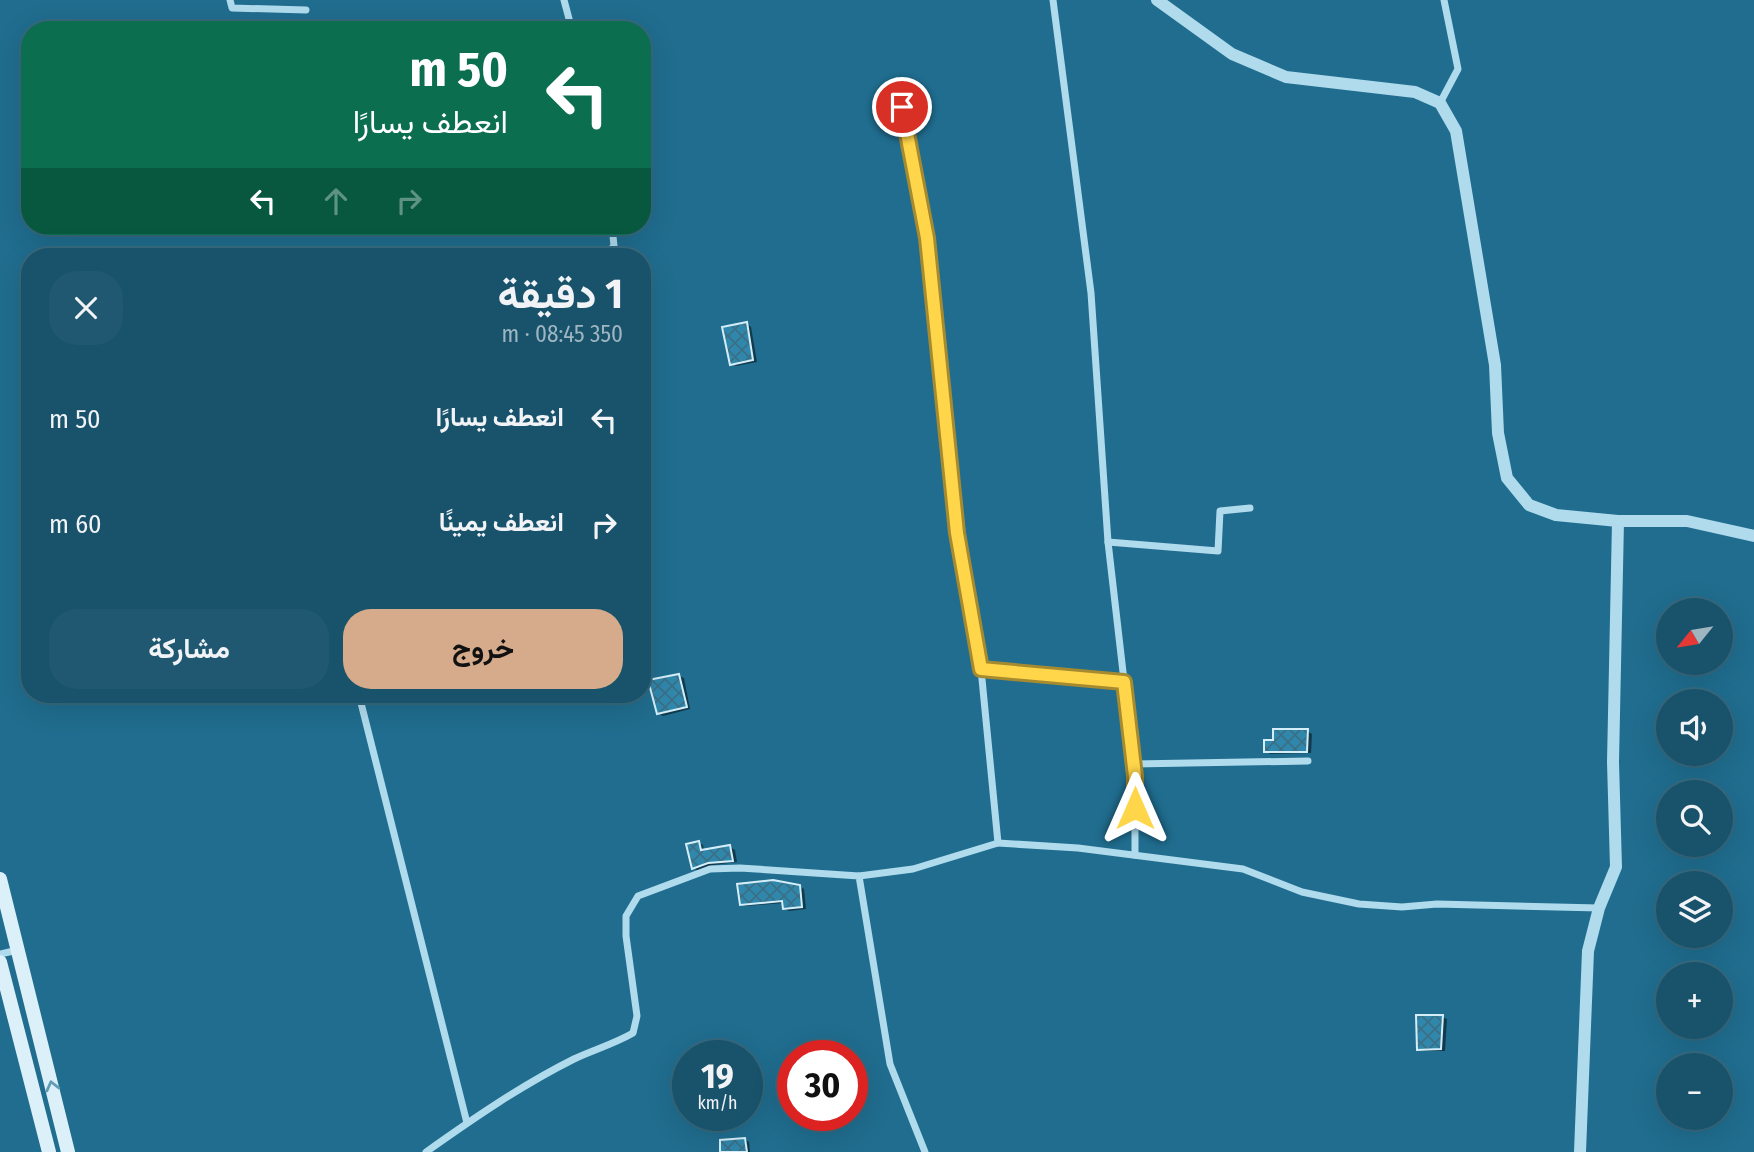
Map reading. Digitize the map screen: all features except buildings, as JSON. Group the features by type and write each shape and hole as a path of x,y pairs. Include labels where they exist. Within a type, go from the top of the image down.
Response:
{"main road":[{"path":"0,879 68,1152"},
{"path":"0,961 49,1152"}],"street":[{"path":"230,0 232,8 306,10"},
{"path":"564,0 570,21"},
{"path":"1053,0 1091,293 1108,542 1134,764 1135,855"},
{"path":"1157,0 1232,54 1286,77 1415,92 1440,103 1456,131 1495,365 1498,433 1507,478 1529,505 1556,515 1618,521 1687,521 1754,536"},
{"path":"1440,103 1458,69 1444,0"},
{"path":"897,81 927,238 957,533 981,669 998,843"},
{"path":"1108,542 1218,551 1220,511 1251,508"},
{"path":"1580,1152 1588,951 1599,908 1616,867 1613,762 1618,521"},
{"path":"981,669 1124,682"},
{"path":"361,703 467,1123"},
{"path":"1134,764 1308,761"},
{"path":"426,1152 517,1090 575,1059 619,1042 633,1033 637,1016 626,936 626,916 638,896 710,869 740,868 859,876 913,869 998,843 1077,848 1243,869 1302,892 1359,904 1402,907 1437,904 1599,908"},
{"path":"859,876 890,1064 925,1152"},
{"path":"0,954 18,950"}],"route":[{"path":"902,107 927,238 957,533 981,669 1124,682 1135,776 1135,808"}]}
